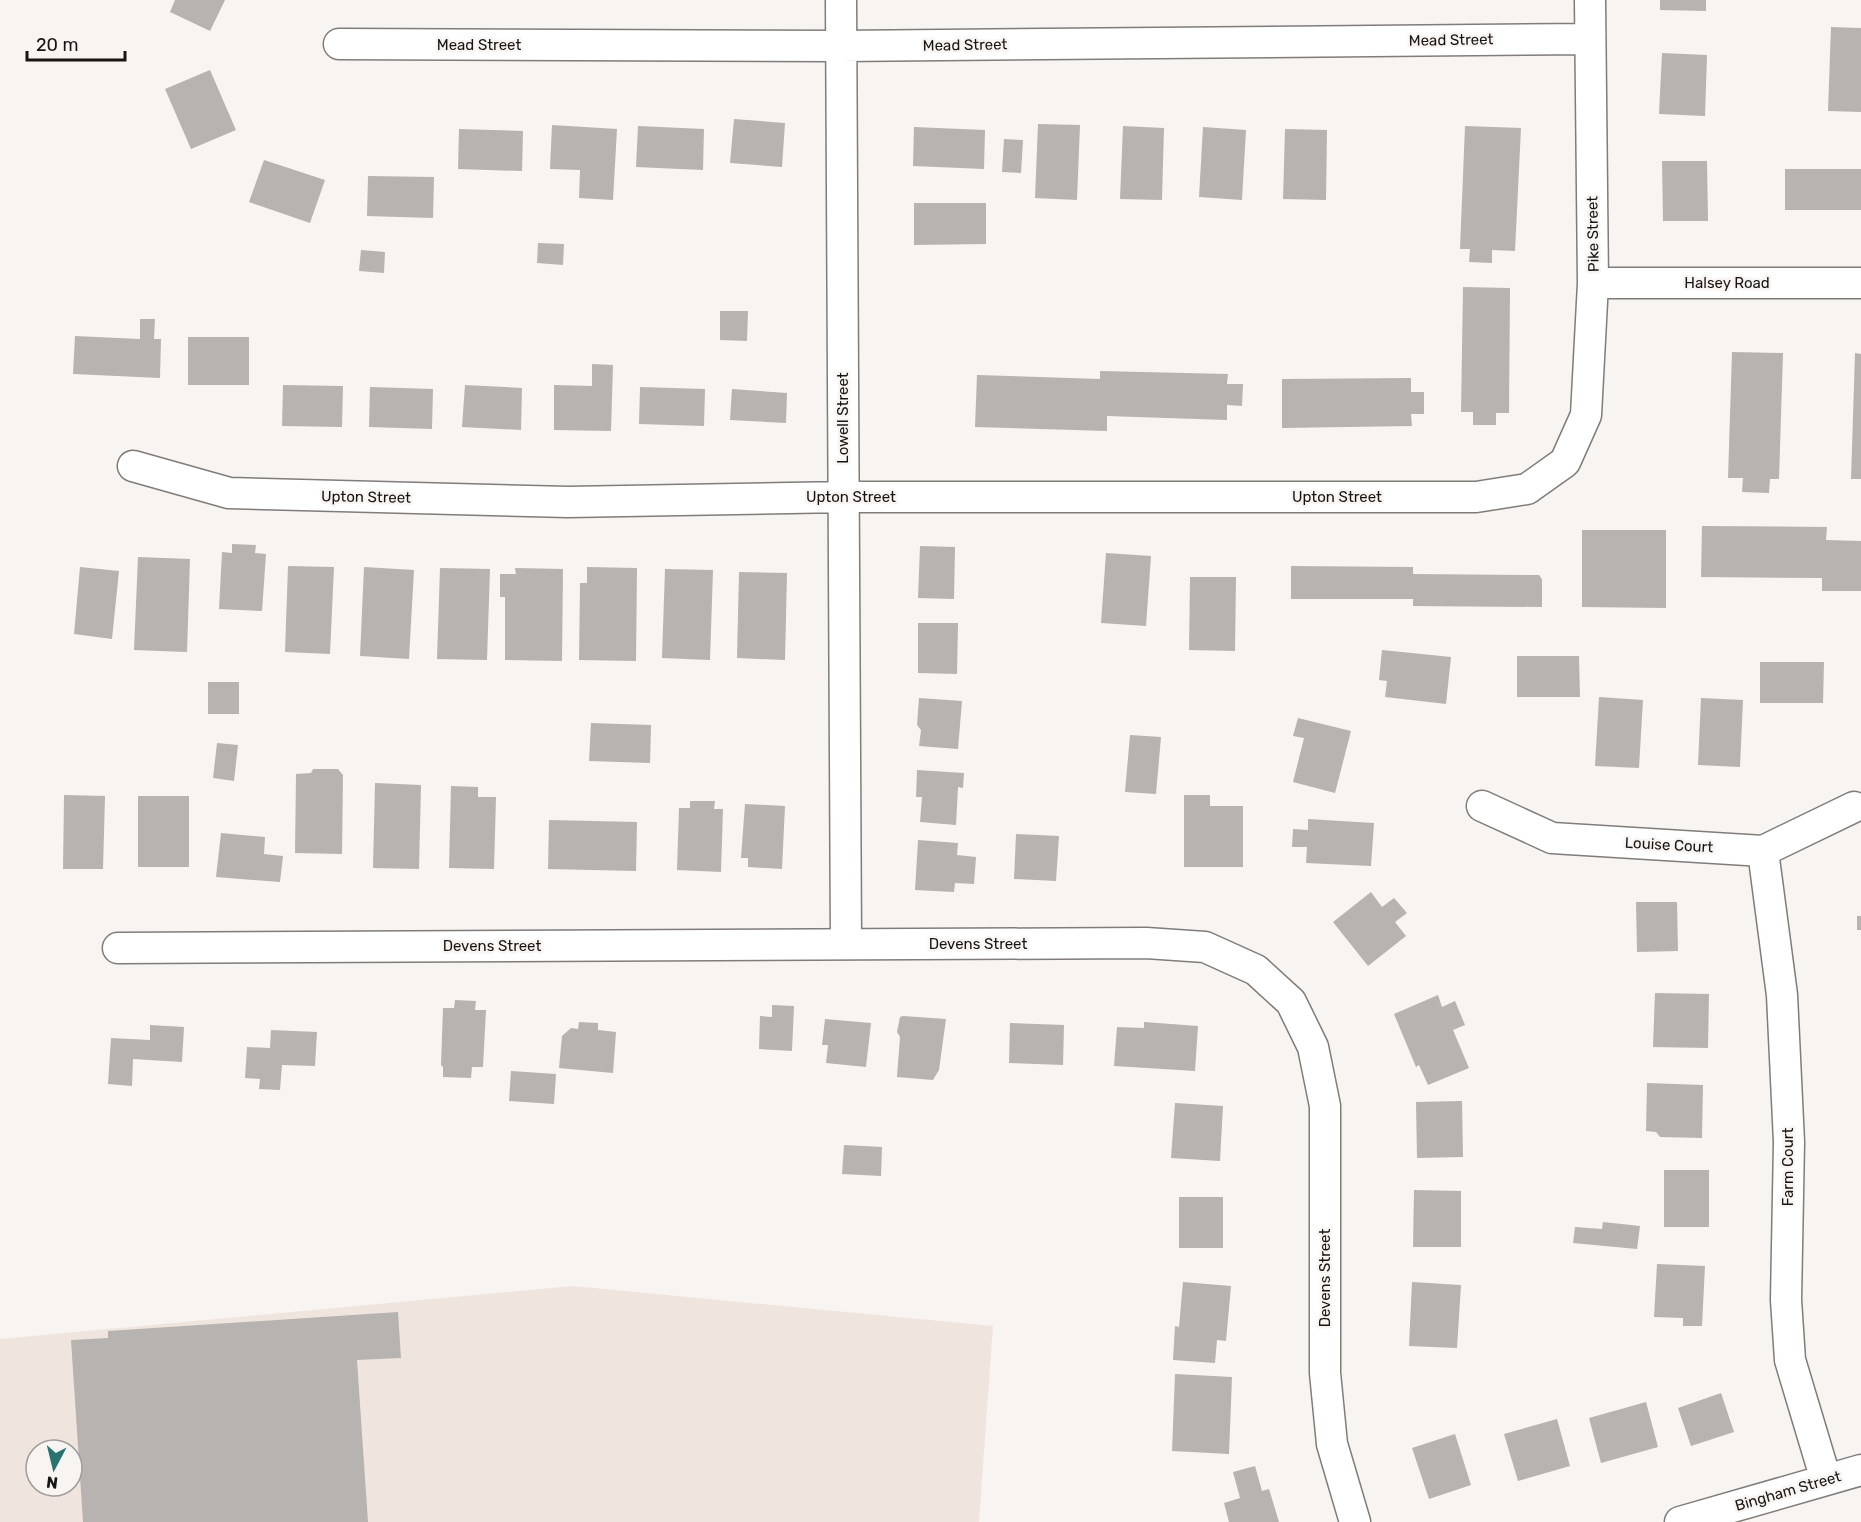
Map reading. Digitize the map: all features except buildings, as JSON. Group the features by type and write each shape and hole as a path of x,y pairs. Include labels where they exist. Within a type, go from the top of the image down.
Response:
{"street":[{"name":"Lowell Street","path":"841,0 846,944"},
{"name":"Pike Street","path":"1565,462 1586,415 1593,284 1590,0"},
{"name":"Mead Street","path":"339,44 841,46 1590,39"},
{"name":"Halsey Road","path":"1593,284 1861,283"},
{"name":"Upton Street","path":"133,466 230,493 568,502 844,497 1476,497 1527,489 1565,462"},
{"name":"Louise Court","path":"1482,806 1552,838 1762,850 1854,807"},
{"name":"Farm Court","path":"1762,850 1782,995 1788,1142 1786,1300 1790,1360 1826,1480"},
{"name":"Devens Street","path":"118,948 1146,944 1205,947 1256,970 1291,1002 1313,1047 1325,1106 1325,1373 1332,1444 1355,1522"},
{"name":"Bingham Street","path":"1680,1522 1861,1470"}],"shaded area":[{"path":"573,1286 993,1326 979,1522 0,1522 0,1339"}]}
